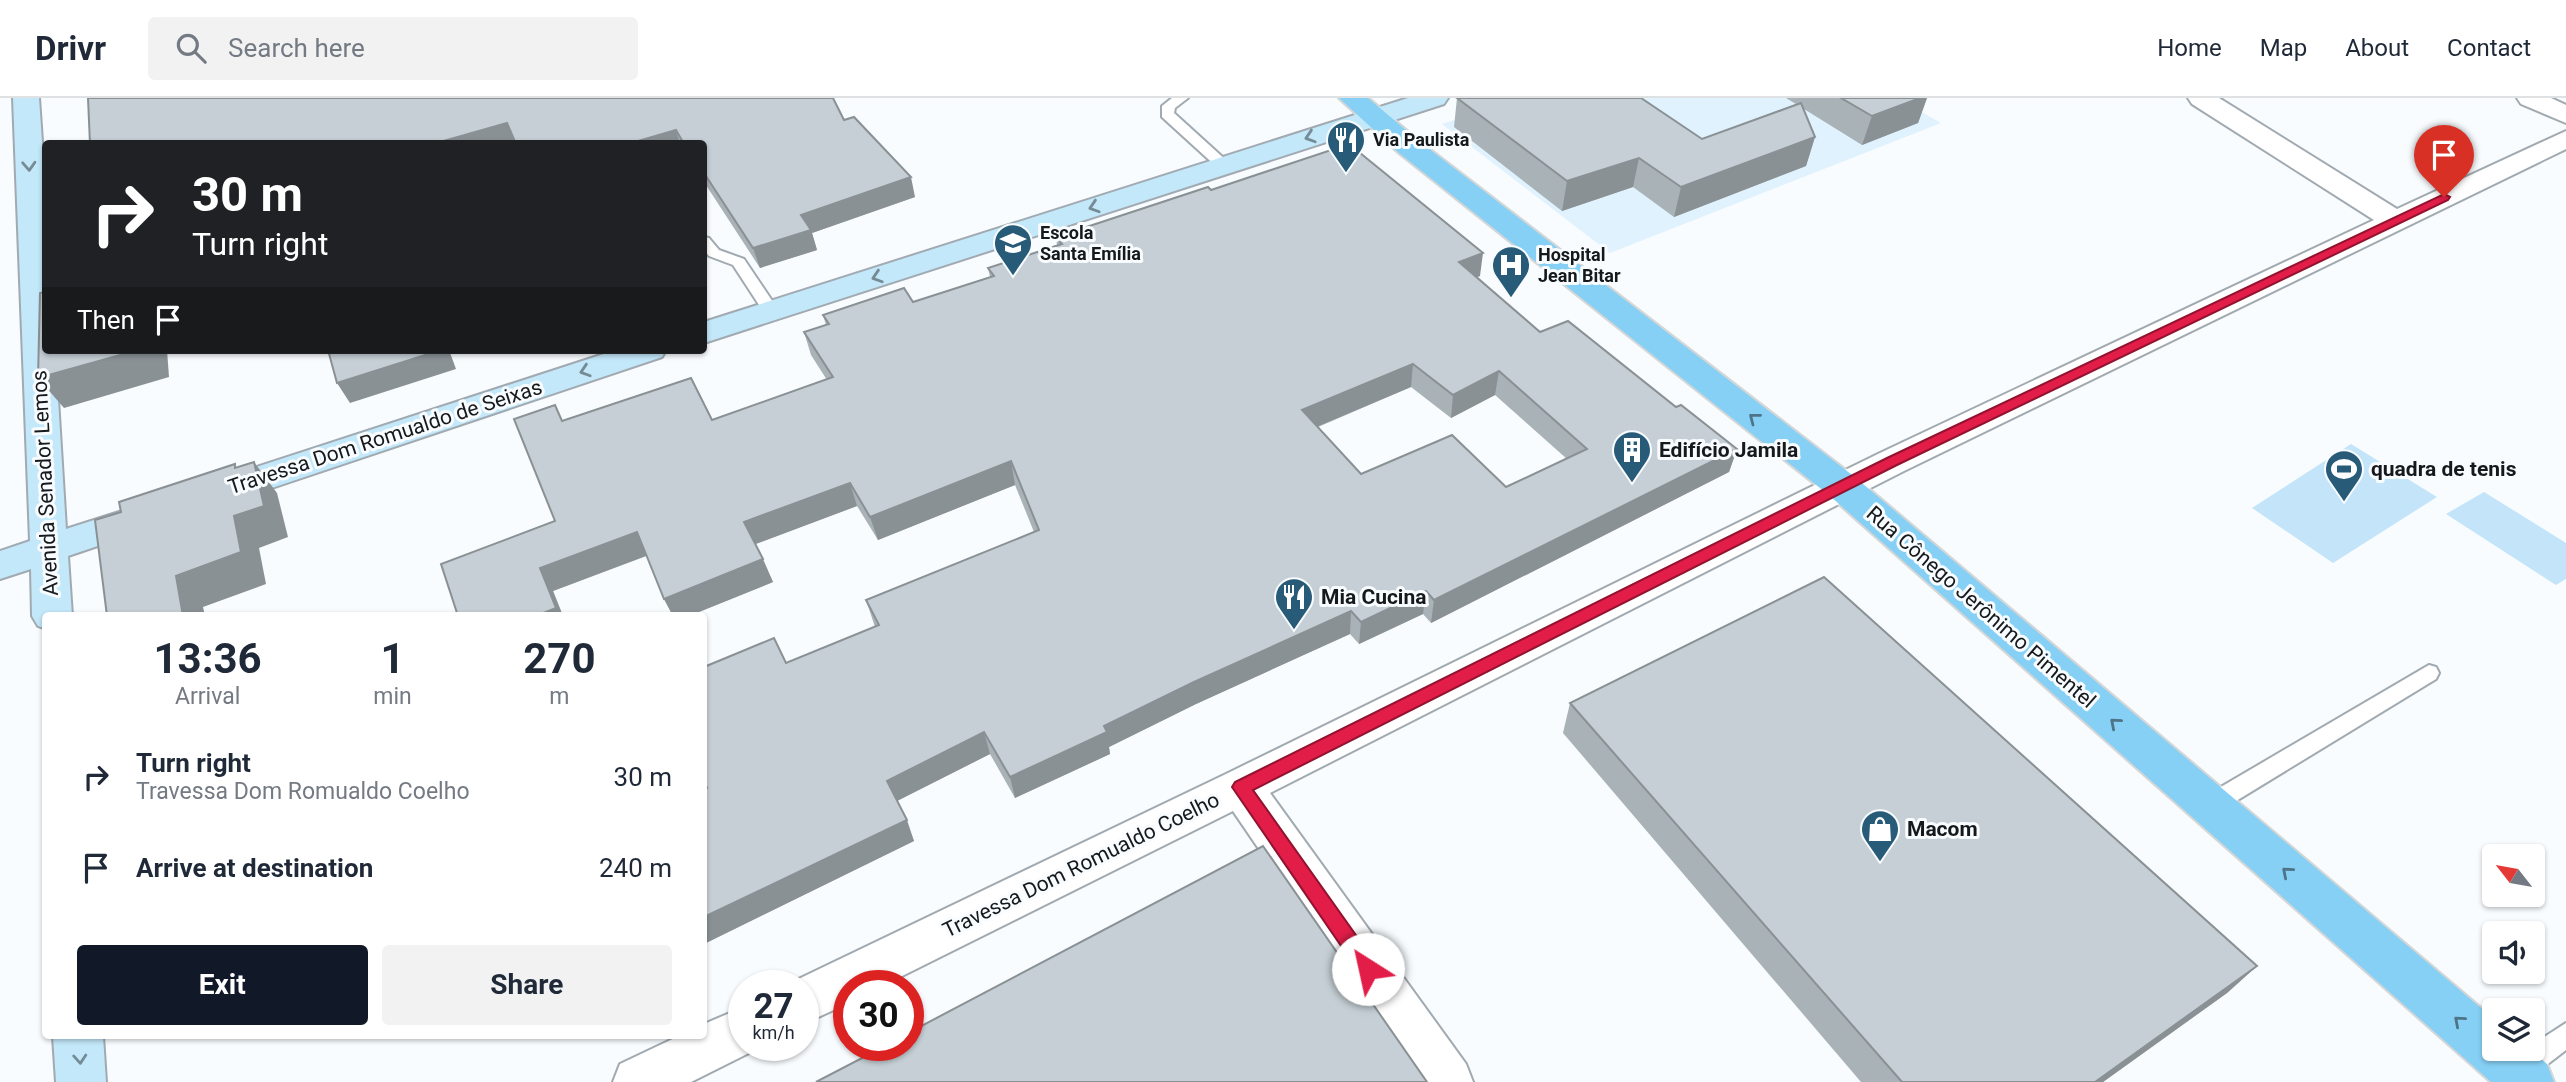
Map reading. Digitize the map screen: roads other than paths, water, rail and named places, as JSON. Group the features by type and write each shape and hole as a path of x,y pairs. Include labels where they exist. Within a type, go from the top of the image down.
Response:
{"main road":[{"name":"Rua Cônego Jerônimo Pimentel","path":"1364,107 1409,147 1843,487 2523,1077"}],"street":[{"name":"Avenida Senador Lemos","path":"26,98 52,612"},
{"path":"707,329 1223,165 1364,107 1435,98"},
{"path":"2201,98 2396,221"},
{"path":"2530,98 2566,115"},
{"name":"Travessa Dom Romualdo Coelho","path":"819,993 1241,787 1843,487 2566,139"},
{"name":"Travessa Dom Romualdo de Seixas","path":"0,565 638,354"},
{"path":"1241,787 1448,1082"},
{"path":"638,1082 728,1038"},
{"path":"78,1039 81,1082"}],"lane":[{"path":"1181,98 1169,106 1167,114 1223,165"},
{"path":"707,245 714,253 739,262 771,311"},
{"path":"2210,805 2430,673"},
{"path":"2523,1077 2566,1035"}],"place":[{"name":"Via Paulista","path":"1346,174"},
{"name":"Escola Santa Emília","path":"1013,277"},
{"name":"Hospital Jean Bitar","path":"1511,299"},
{"name":"Edifício Jamila","path":"1632,484"},
{"name":"quadra de tenis","path":"2344,503"},
{"name":"Mia Cucina","path":"1294,631"},
{"name":"Macom","path":"1880,863"}]}
